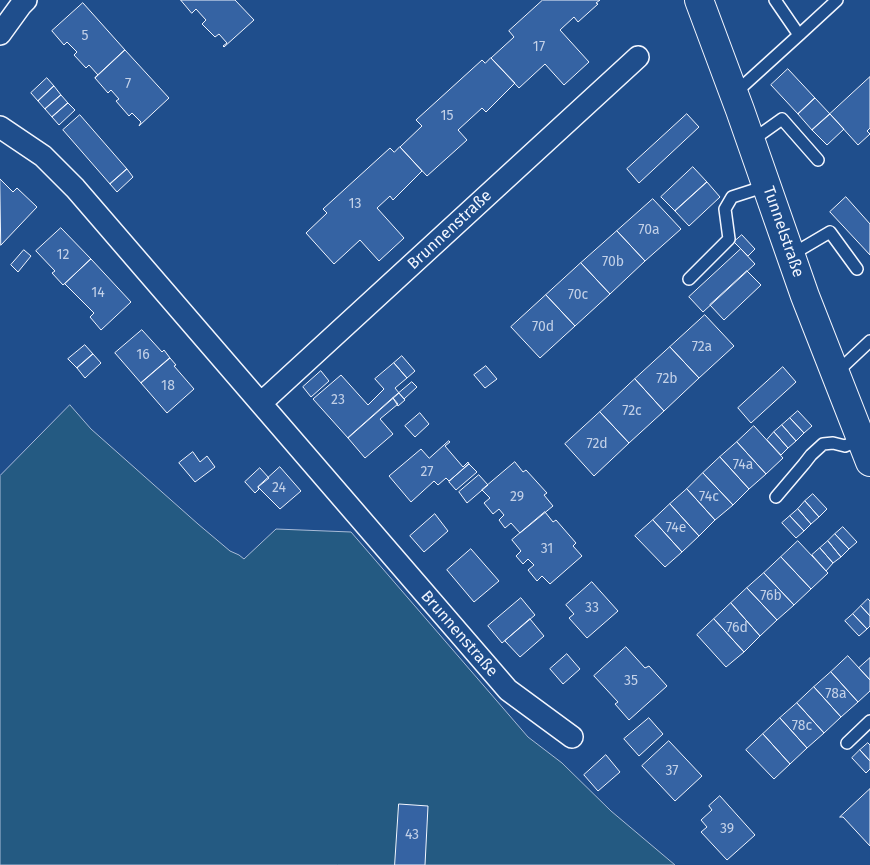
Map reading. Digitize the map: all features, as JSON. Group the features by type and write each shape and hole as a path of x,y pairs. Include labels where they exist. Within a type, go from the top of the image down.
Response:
{"street":[{"path":"0,34 26,0"},
{"name":"Tunnelstraße","path":"699,0 835,374 866,450"},
{"name":"Brunnenstraße","path":"261,403 638,57"},
{"name":"Brunnenstraße","path":"0,127 43,156 75,188 508,690 572,737"}],"lane":[{"path":"775,0 799,35"},
{"path":"734,94 837,0"},
{"path":"750,140 782,119 818,160"},
{"path":"688,279 729,239 725,209 732,197 766,186"},
{"path":"791,255 830,232 857,269"},
{"path":"835,374 870,341"},
{"path":"776,497 810,455 823,444 833,443 866,450"},
{"path":"847,742 870,721"}],"shaded area":[{"path":"70,405 91,429 198,524 230,551 244,559 276,529 351,532 528,737 562,763 611,811 675,865 0,865 0,476"}],"building":[{"path":"181,0 235,0 254,20 224,47 227,43 219,34 215,37 202,24 206,20 196,9 192,13"},
{"path":"543,0 600,0 578,22 574,17 560,30 589,62 564,85 545,64 519,88 491,58 514,37 509,31"},
{"path":"83,3 125,50 95,78 98,75 89,65 86,68 74,55 77,52 67,42 64,45 52,31"},
{"path":"125,50 169,98 139,126 141,122 132,113 129,116 116,101 119,99 111,90 108,93 95,78"},
{"path":"491,58 515,83 486,112 482,108 458,130 467,140 427,176 400,147 422,126 416,120 482,60 485,63"},
{"path":"788,69 815,98 798,114 771,85"},
{"path":"870,77 870,128 867,131 870,134 858,145 830,114"},
{"path":"47,78 54,86 38,101 31,93"},
{"path":"54,86 61,95 45,109 38,101"},
{"path":"61,95 68,103 52,117 45,109"},
{"path":"815,98 830,114 812,130 798,114"},
{"path":"68,103 75,110 59,125 52,117"},
{"path":"687,114 699,127 639,183 627,169"},
{"path":"830,114 844,129 827,145 812,130"},
{"path":"80,115 127,169 110,184 63,130"},
{"path":"400,147 422,171 393,200 390,196 377,208 404,238 379,261 360,240 334,264 306,233 327,213 323,209 390,148 394,152"},
{"path":"693,167 707,182 675,211 661,197"},
{"path":"127,169 133,177 117,192 110,184"},
{"path":"0,179 13,192 17,188 37,207 1,245"},
{"path":"707,182 720,197 689,226 675,211"},
{"path":"846,197 870,224 870,255 830,212"},
{"path":"653,199 681,229 645,261 617,231"},
{"path":"61,228 91,259 63,285 52,273 55,271 36,251"},
{"path":"617,231 645,261 610,294 581,263"},
{"path":"742,235 755,249 748,256 734,242"},
{"path":"741,249 755,264 703,312 689,297"},
{"path":"24,250 31,256 18,272 11,265"},
{"path":"91,259 131,302 101,330 90,317 94,313 65,284"},
{"path":"581,263 610,294 575,326 546,295"},
{"path":"747,271 761,285 724,320 710,305"},
{"path":"546,295 575,326 540,358 511,327"},
{"path":"705,315 734,346 699,378 670,347"},
{"path":"142,330 170,358 141,383 115,353"},
{"path":"85,345 93,354 77,368 68,359"},
{"path":"670,347 699,378 664,411 635,379"},
{"path":"93,354 101,363 85,378 77,368"},
{"path":"402,356 415,371 407,378 394,363"},
{"path":"170,358 176,365 174,366 194,389 167,413 141,383"},
{"path":"394,363 407,378 395,388 399,393 348,438 313,399 341,375 368,405 384,389 375,379"},
{"path":"486,366 497,379 485,388 474,375"},
{"path":"783,367 796,382 751,423 738,408"},
{"path":"321,371 329,381 311,397 303,387"},
{"path":"635,379 664,411 629,443 600,412"},
{"path":"412,382 417,387 404,399 399,393"},
{"path":"399,393 405,400 398,406 393,398"},
{"path":"393,398 398,404 380,419 393,434 365,458 348,438"},
{"path":"798,411 812,426 804,433 790,418"},
{"path":"600,412 629,443 594,476 565,444"},
{"path":"420,413 429,424 415,437 405,426"},
{"path":"790,418 804,433 796,441 782,425"},
{"path":"782,425 796,441 788,448 774,432"},
{"path":"754,426 783,458 766,474 737,442"},
{"path":"774,432 788,448 781,455 767,440"},
{"path":"449,441 445,446 463,467 468,462 469,464 449,481 446,478 438,485 434,481 411,502 389,476 421,449 429,458"},
{"path":"737,442 766,474 749,489 720,457"},
{"path":"193,452 200,462 207,456 215,467 195,482 179,463"},
{"path":"720,457 749,489 733,505 703,473"},
{"path":"515,462 523,472 526,470 547,493 544,495 553,506 520,533 511,523 505,528 499,520 504,515 499,509 493,514 484,503 490,498 482,490"},
{"path":"469,464 477,472 456,490 449,482"},
{"path":"280,467 301,491 280,509 258,487"},
{"path":"260,468 269,478 258,487 259,489 255,493 245,482"},
{"path":"703,473 733,505 715,520 687,489"},
{"path":"479,475 488,485 467,503 459,492"},
{"path":"687,489 715,520 699,536 670,504"},
{"path":"813,494 827,509 819,517 805,501"},
{"path":"805,501 819,517 811,524 798,509"},
{"path":"670,504 699,536 682,552 653,520"},
{"path":"798,509 811,524 804,531 790,516"},
{"path":"545,512 553,522 556,520 576,543 573,546 582,556 550,584 542,576 537,581 528,570 534,565 528,559 523,564 516,556 521,551 512,540"},
{"path":"435,514 448,531 424,552 410,536"},
{"path":"790,516 804,531 796,538 782,523"},
{"path":"653,520 682,552 665,567 635,536"},
{"path":"843,527 857,542 849,549 835,534"},
{"path":"835,534 849,549 841,557 828,541"},
{"path":"798,541 828,573 811,589 781,557"},
{"path":"828,541 841,557 833,563 820,548"},
{"path":"820,548 833,563 826,571 812,555"},
{"path":"471,549 499,581 474,602 447,570"},
{"path":"781,557 811,589 794,605 764,573"},
{"path":"764,573 794,605 777,620 747,588"},
{"path":"592,582 618,611 587,638 569,618 574,614 566,605"},
{"path":"747,588 777,620 760,636 731,603"},
{"path":"521,598 535,615 502,643 488,626"},
{"path":"868,599 870,601 870,616 861,606"},
{"path":"731,603 760,636 744,652 714,619"},
{"path":"861,606 870,616 870,626 867,629 853,614"},
{"path":"853,614 867,629 859,636 845,621"},
{"path":"530,619 544,636 520,657 505,641"},
{"path":"714,619 744,652 726,667 697,635"},
{"path":"626,647 645,668 649,666 667,686 629,720 615,704 618,702 594,676"},
{"path":"567,654 580,669 563,684 550,669"},
{"path":"848,656 870,680 870,691 858,702 831,672"},
{"path":"870,658 870,680 859,668"},
{"path":"831,672 858,702 841,717 814,687"},
{"path":"814,687 841,717 824,733 797,703"},
{"path":"797,703 824,733 807,748 780,718"},
{"path":"649,718 663,734 639,756 624,739"},
{"path":"780,718 807,748 790,764 763,734"},
{"path":"763,734 790,764 774,779 746,750"},
{"path":"669,741 702,776 675,801 642,766"},
{"path":"868,743 870,745 870,761 860,750"},
{"path":"860,750 870,761 870,769 866,773 852,758"},
{"path":"606,755 620,772 598,791 584,775"},
{"path":"870,789 870,846 843,817 840,817"},
{"path":"720,796 755,835 727,860 701,832 707,827 701,820 712,810 709,806"},
{"path":"399,804 428,806 425,865 395,865"}]}
